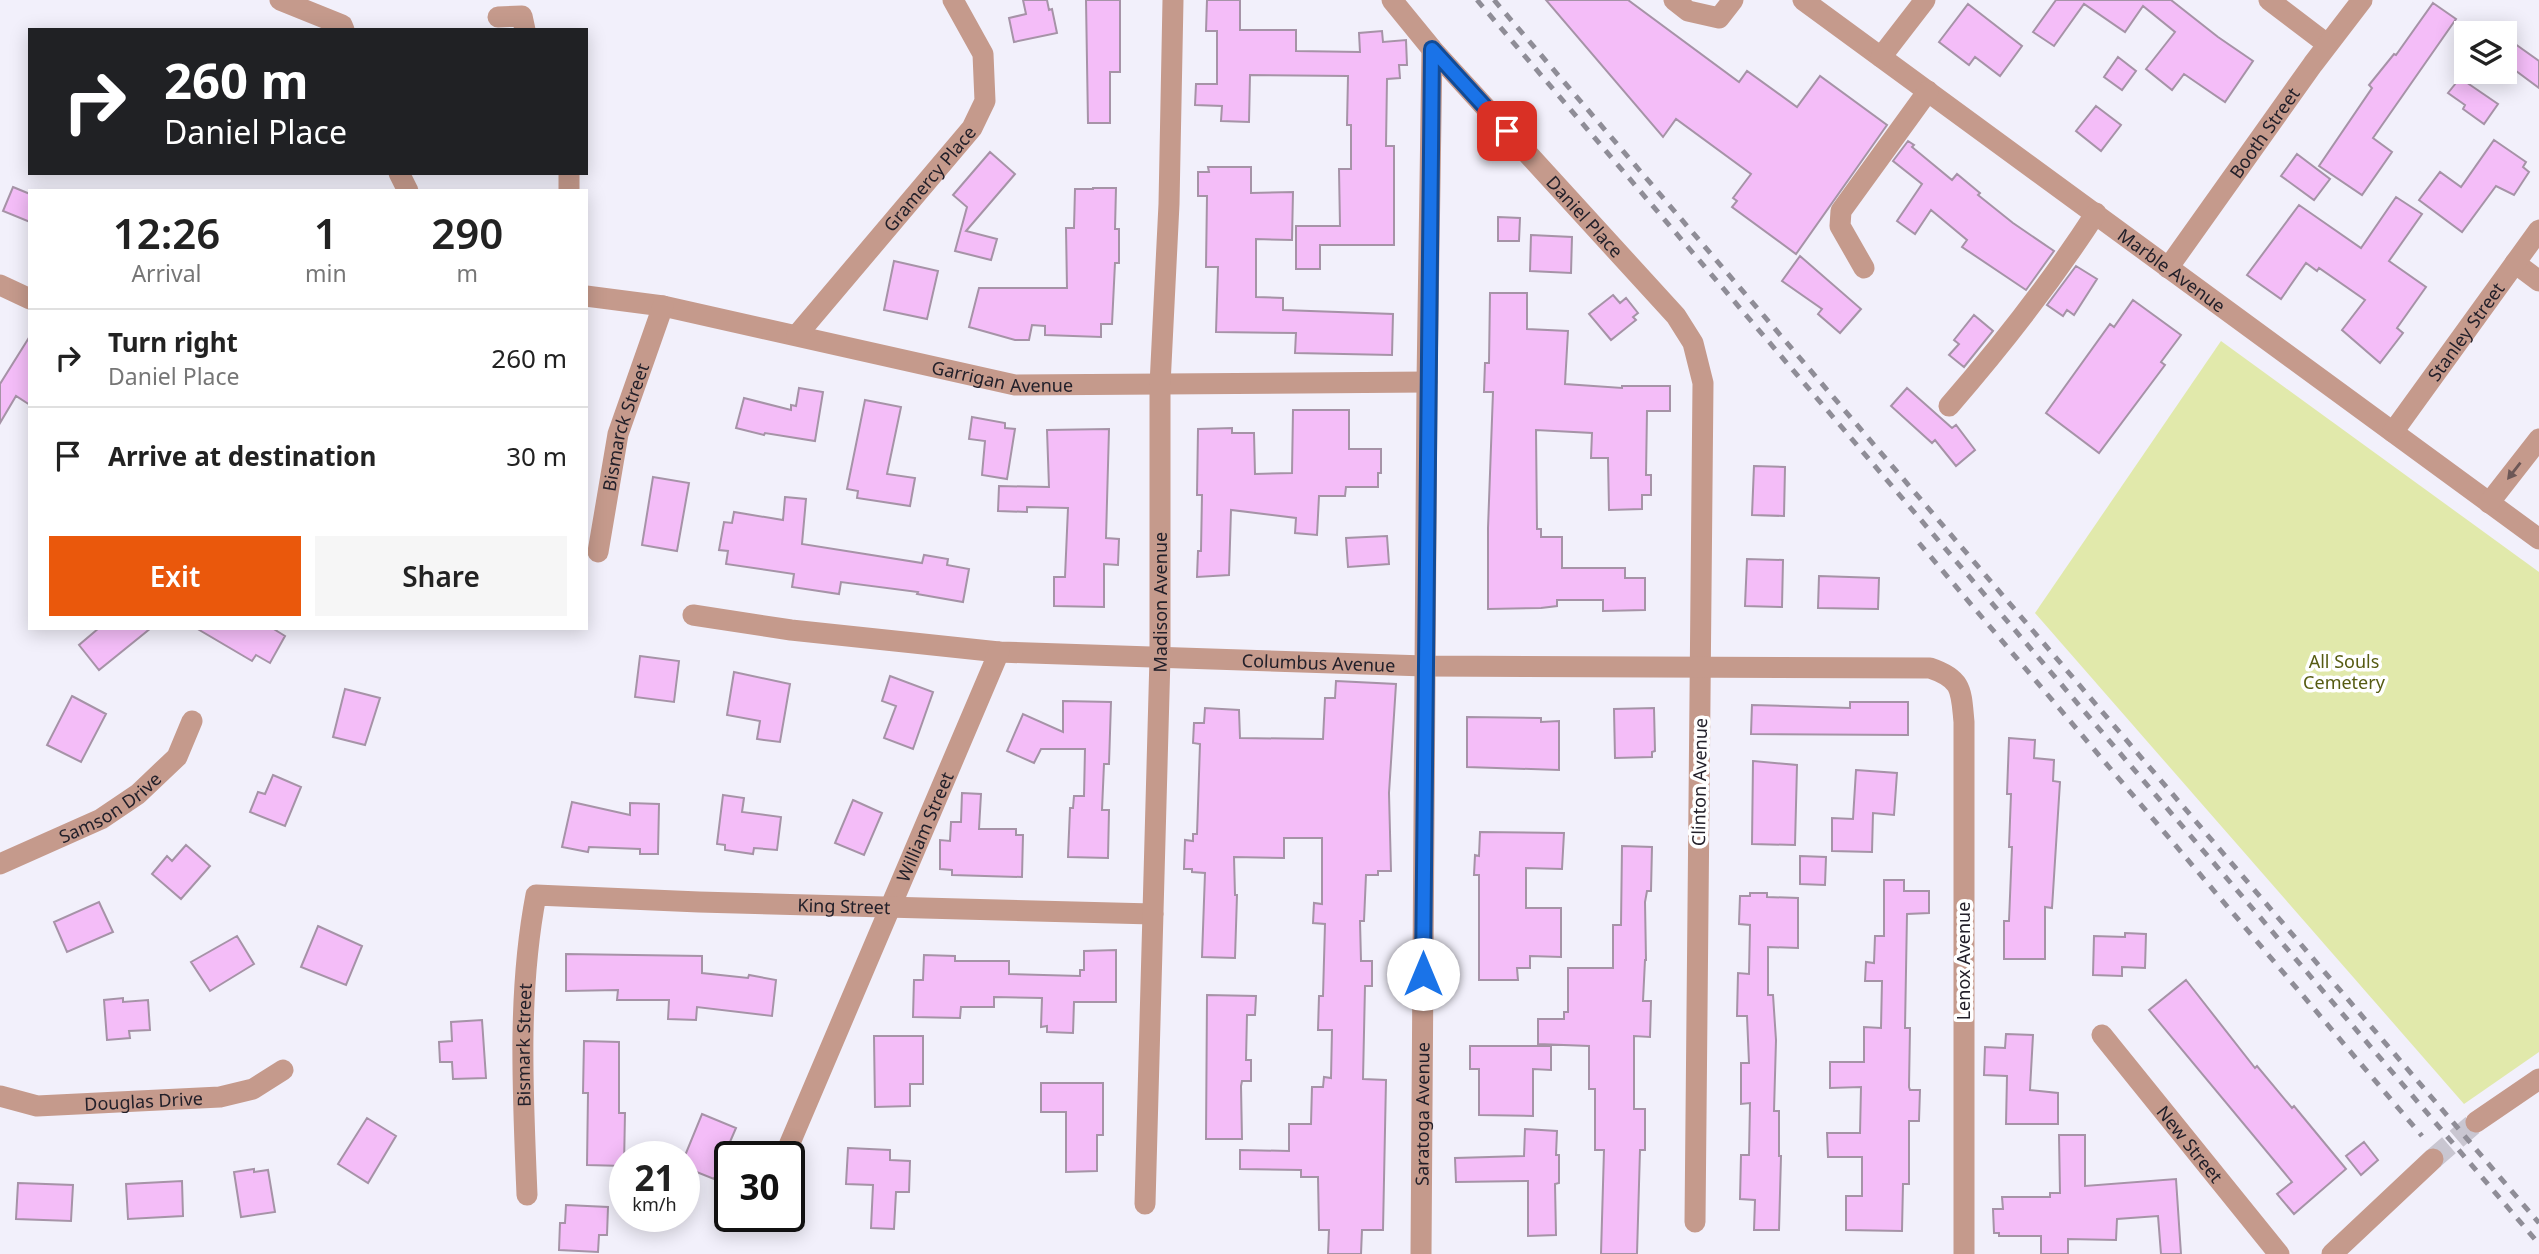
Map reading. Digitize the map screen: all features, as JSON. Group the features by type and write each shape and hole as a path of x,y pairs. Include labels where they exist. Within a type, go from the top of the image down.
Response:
{"street":[{"path":"280,0 342,25 343,28"},
{"name":"Gramercy Place","path":"797,335 972,128 985,101 983,54 953,0"},
{"name":"Madison Avenue","path":"1145,1204 1160,657 1160,385 1169,204 1173,0"},
{"name":"Daniel Place","path":"1392,0 1432,49 1676,316 1693,342"},
{"path":"1674,0 1689,11 1719,18 1733,0"},
{"name":"Marble Avenue","path":"1803,0 1830,8 1881,57 2539,539"},
{"path":"1881,57 1924,0"},
{"path":"2269,0 2327,44"},
{"name":"Booth Street","path":"2168,268 2327,44 2362,0"},
{"path":"498,17 522,16 525,28"},
{"name":"Saratoga Avenue","path":"1421,1254 1432,49"},
{"path":"1864,268 1840,226 1841,211 1928,91"},
{"path":"1949,405 2053,277 2096,213"},
{"name":"Stanley Street","path":"2393,432 2539,230"},
{"path":"2515,263 2539,281"},
{"path":"0,285 28,298"},
{"name":"Garrigan Avenue","path":"588,296 663,306 797,335 907,363 1015,385 1427,382"},
{"name":"Bismarck Street","path":"598,552 618,434 663,306"},
{"name":"Clinton Avenue","path":"1693,342 1703,383 1695,1222"},
{"path":"2490,503 2539,439"},
{"name":"Columbus Avenue","path":"693,615 791,630 999,652 1425,666 1930,668 1947,674"},
{"name":"William Street","path":"791,1141 999,652"},
{"name":"Lenox Avenue","path":"1947,674 1961,690 1964,722 1964,1254"},
{"name":"Samson Drive","path":"0,864 101,819 138,794 177,757 192,721"},
{"name":"King Street","path":"536,895 888,908 1153,914"},
{"name":"Bismark Street","path":"527,1195 522,1010 529,933 536,895"},
{"name":"New Street","path":"2102,1035 2279,1254"},
{"name":"Douglas Drive","path":"0,1096 37,1106 220,1097 253,1089 283,1070"},
{"path":"2476,1122 2539,1079"},
{"path":"2332,1254 2432,1159"}],"green space":[{"name":"All Souls Cemetery","path":"2221,341 2539,572 2539,1052 2464,1104 2035,613"}],"building":[{"path":"1023,0 1047,0 1049,10 1052,9 1057,33 1014,42 1009,18 1026,14"},
{"path":"1086,0 1120,0 1120,72 1110,72 1110,123 1088,123"},
{"path":"1207,0 1240,0 1240,30 1296,30 1296,51 1360,52 1359,33 1382,31 1383,42 1406,40 1407,65 1399,65 1400,78 1387,79 1386,146 1394,146 1394,245 1320,245 1320,269 1296,269 1296,226 1340,226 1339,169 1351,169 1351,125 1347,125 1348,76 1250,75 1249,122 1221,121 1222,106 1195,105 1196,84 1217,84 1217,31 1206,31"},
{"path":"1546,0 1628,0 1739,82 1747,71 1797,107 1820,76 1887,125 1796,254 1732,207 1737,201 1733,198 1751,174 1676,119 1663,137"},
{"path":"2056,0 2171,0 2253,61 2225,102 2184,74 2172,90 2146,69 2175,32 2143,6 2125,32 2084,4 2054,46 2033,32"},
{"path":"2433,3 2456,19 2373,138 2392,152 2362,195 2319,166 2372,88 2369,85 2394,54 2396,55"},
{"path":"1968,4 2022,46 2000,76 1975,57 1969,65 1939,42"},
{"path":"2517,45 2539,61 2539,88 2517,72"},
{"path":"2118,57 2136,71 2122,90 2104,77"},
{"path":"2455,84 2469,84 2498,104 2484,124 2463,109 2465,105 2448,93"},
{"path":"2096,106 2121,125 2101,151 2076,131"},
{"path":"2494,140 2526,162 2523,167 2529,172 2514,195 2496,186 2462,232 2419,200 2440,172 2461,187"},
{"path":"1908,141 1952,180 1957,174 2013,223 2054,251 2026,290 1962,247 1967,240 1931,210 1915,234 1897,221 1922,184 1893,161"},
{"path":"990,152 1015,174 966,231 997,239 991,260 955,251 967,207 953,195"},
{"path":"2297,154 2330,179 2314,200 2281,176"},
{"path":"1208,167 1251,167 1251,193 1293,192 1292,240 1256,239 1256,297 1283,298 1283,310 1393,314 1392,355 1295,353 1296,333 1216,332 1218,267 1206,267 1207,196 1198,196 1198,172 1209,172"},
{"path":"13,187 28,193 28,221 3,211"},
{"path":"1116,188 1115,229 1119,229 1119,263 1115,263 1112,324 1101,324 1101,337 1045,335 1045,326 1032,325 1029,340 1015,340 969,327 979,288 1067,288 1066,228 1074,228 1075,189"},
{"path":"2396,197 2422,214 2389,261 2426,287 2397,328 2403,333 2380,363 2342,330 2365,300 2319,268 2317,271 2306,263 2281,299 2247,275 2299,205 2361,248"},
{"path":"1498,217 1520,218 1519,241 1498,241"},
{"path":"1531,235 1572,237 1571,273 1530,271"},
{"path":"1800,256 1861,309 1840,333 1818,314 1822,309 1782,281"},
{"path":"894,261 938,271 927,319 884,310"},
{"path":"2076,266 2097,279 2074,315 2067,310 2063,316 2047,305"},
{"path":"1490,293 1527,293 1527,329 1568,331 1565,384 1622,388 1670,386 1670,411 1647,411 1646,475 1651,475 1651,495 1642,495 1642,509 1609,510 1608,458 1591,458 1592,433 1536,430 1537,529 1541,529 1541,537 1562,537 1562,568 1625,568 1625,578 1645,578 1645,610 1603,611 1603,600 1557,600 1557,606 1488,609 1493,392 1484,392 1485,363 1489,363"},
{"path":"1613,295 1620,303 1626,298 1638,313 1633,317 1636,320 1611,340 1589,314"},
{"path":"2133,300 2181,335 2161,362 2165,365 2099,453 2046,413 2110,324 2114,327"},
{"path":"1974,315 1993,331 1964,367 1949,355 1959,344 1954,340"},
{"path":"28,339 28,404 16,396 0,423 0,384"},
{"path":"799,388 823,392 815,441 765,433 764,435 736,428 744,398 791,410 791,405 796,406"},
{"path":"1907,388 1952,428 1956,425 1975,450 1956,466 1935,440 1932,443 1891,406"},
{"path":"865,400 901,407 887,474 915,478 910,506 857,498 858,491 847,489"},
{"path":"1293,410 1349,410 1349,449 1381,449 1378,487 1346,487 1345,496 1319,496 1317,535 1295,533 1296,518 1231,510 1229,575 1197,577 1198,551 1201,551 1202,495 1197,495 1198,429 1232,428 1232,433 1254,433 1255,474 1292,473"},
{"path":"972,417 1005,423 1005,428 1015,429 1007,479 982,475 985,441 969,439"},
{"path":"1109,429 1106,538 1119,539 1118,565 1104,564 1104,607 1054,606 1054,577 1065,577 1068,508 1027,507 1027,512 998,511 999,486 1049,487 1047,430"},
{"path":"1754,466 1785,467 1784,516 1752,515"},
{"path":"653,477 689,483 677,551 642,545"},
{"path":"785,497 806,499 802,544 922,563 924,555 948,559 947,565 969,569 963,602 917,594 918,592 841,582 839,594 792,587 794,574 726,564 728,551 719,550 724,522 732,523 734,512 783,520"},
{"path":"1387,536 1389,564 1348,567 1346,538"},
{"path":"1747,559 1783,560 1782,607 1745,606"},
{"path":"1819,576 1879,578 1878,609 1818,608"},
{"path":"97,630 149,630 99,670 79,645"},
{"path":"199,630 275,630 285,636 270,663 256,655 252,661"},
{"path":"640,656 679,661 674,702 635,697"},
{"path":"734,672 790,684 780,742 757,739 760,721 727,715"},
{"path":"890,676 933,692 913,749 884,738 896,706 882,701"},
{"path":"1336,681 1396,684 1389,793 1391,871 1366,875 1364,921 1360,921 1361,961 1372,961 1372,986 1365,986 1363,1079 1386,1080 1383,1230 1362,1230 1361,1254 1328,1254 1329,1230 1319,1230 1318,1177 1301,1177 1301,1170 1240,1169 1240,1150 1289,1151 1289,1124 1311,1124 1312,1087 1323,1087 1324,1077 1331,1078 1332,1030 1318,1030 1319,996 1323,996 1325,924 1313,923 1314,903 1322,904 1322,838 1284,838 1284,858 1234,857 1237,895 1235,958 1202,957 1205,873 1184,869 1185,840 1193,841 1193,834 1197,834 1200,744 1193,743 1194,723 1204,723 1205,708 1239,710 1240,738 1323,739 1325,698 1335,698"},
{"path":"345,689 380,698 365,745 333,737"},
{"path":"72,696 106,714 81,762 47,745"},
{"path":"1063,701 1111,702 1109,764 1104,764 1102,810 1109,810 1108,858 1068,857 1070,808 1073,808 1074,796 1084,796 1085,749 1041,749 1034,763 1007,751 1023,714 1063,732"},
{"path":"1850,702 1908,702 1908,735 1751,734 1752,705 1850,708"},
{"path":"1654,708 1655,751 1652,752 1652,757 1615,758 1614,709"},
{"path":"1467,717 1541,718 1541,722 1559,721 1559,770 1467,767"},
{"path":"2009,738 2035,740 2034,758 2054,760 2053,781 2060,782 2052,908 2045,907 2045,959 2004,959 2004,921 2009,921 2012,847 2009,847 2011,794 2007,794"},
{"path":"1753,761 1797,765 1795,845 1752,844"},
{"path":"1856,770 1897,773 1894,815 1873,813 1872,852 1832,851 1832,818 1853,819"},
{"path":"273,775 301,787 285,826 250,812 258,792 265,794"},
{"path":"962,793 981,794 979,829 1016,829 1016,835 1023,835 1022,877 952,875 952,870 940,869 940,840 950,841 951,822 961,822"},
{"path":"723,795 744,798 742,812 781,817 777,850 754,848 753,854 725,850 725,845 717,844"},
{"path":"853,800 882,813 864,855 835,843"},
{"path":"572,802 630,815 630,803 659,804 658,854 640,854 640,849 589,847 588,852 562,847"},
{"path":"1480,832 1564,833 1562,869 1526,868 1526,908 1561,908 1561,957 1530,956 1530,968 1517,968 1518,980 1479,980 1479,875 1474,875 1475,855 1479,856"},
{"path":"186,845 210,866 181,899 152,874 167,856 172,861"},
{"path":"1622,846 1652,847 1651,891 1647,891 1645,902 1646,960 1643,1001 1651,1001 1650,1037 1634,1036 1634,1109 1645,1109 1645,1150 1640,1150 1637,1254 1601,1254 1604,1150 1595,1150 1595,1089 1589,1089 1589,1046 1538,1044 1538,1019 1564,1019 1564,1012 1568,1012 1568,968 1613,968 1613,925 1621,925"},
{"path":"1800,856 1826,857 1825,885 1800,884"},
{"path":"1884,880 1904,880 1904,891 1929,891 1929,913 1907,914 1905,1028 1910,1028 1909,1087 1910,1090 1920,1090 1919,1121 1909,1121 1909,1184 1903,1184 1902,1231 1846,1230 1846,1196 1862,1196 1862,1157 1828,1157 1827,1133 1860,1133 1861,1087 1830,1088 1830,1062 1864,1062 1864,1027 1881,1028 1882,981 1865,981 1866,962 1874,963 1875,936 1884,936"},
{"path":"1750,893 1767,893 1767,897 1798,898 1798,948 1768,947 1768,995 1773,995 1776,1040 1774,1111 1779,1111 1781,1156 1779,1230 1754,1230 1755,1200 1740,1199 1741,1155 1749,1155 1750,1103 1741,1104 1741,1063 1749,1063 1747,1016 1737,1016 1738,973 1749,974 1750,925 1739,924 1740,896 1750,896"},
{"path":"99,902 113,932 67,952 54,922"},
{"path":"318,926 362,946 346,985 301,967"},
{"path":"2125,933 2146,934 2145,968 2122,967 2122,976 2093,975 2094,936 2125,937"},
{"path":"237,936 254,964 210,991 191,962"},
{"path":"1116,950 1116,1002 1074,1002 1073,1033 1047,1032 1047,1026 1041,1027 1042,998 994,997 994,1007 961,1007 960,1018 913,1017 914,980 923,980 924,955 955,956 955,961 1009,961 1009,974 1080,976 1080,970 1084,970 1084,951"},
{"path":"566,954 702,956 702,973 748,978 749,975 776,980 772,1016 697,1007 696,1020 668,1019 669,1000 617,1000 618,990 566,991"},
{"path":"2186,980 2255,1068 2257,1066 2292,1108 2294,1106 2346,1169 2294,1214 2277,1194 2292,1182 2149,1010"},
{"path":"1207,995 1256,996 1255,1015 1247,1015 1246,1060 1251,1060 1251,1081 1242,1081 1241,1086 1242,1139 1206,1139"},
{"path":"123,998 123,1002 148,1000 150,1030 129,1031 130,1038 107,1040 104,1000"},
{"path":"482,1020 486,1078 453,1079 452,1062 440,1062 439,1042 452,1041 451,1022"},
{"path":"2006,1034 2033,1035 2030,1090 2058,1093 2058,1124 2006,1124 2007,1076 1984,1075 1985,1047 2005,1048"},
{"path":"874,1036 923,1036 923,1084 910,1084 910,1106 875,1107"},
{"path":"584,1041 619,1042 619,1113 625,1113 624,1141 609,1141 609,1166 587,1165 588,1093 583,1093"},
{"path":"1470,1046 1551,1046 1551,1070 1533,1069 1533,1116 1479,1115 1479,1069 1470,1069"},
{"path":"1041,1083 1103,1083 1103,1135 1097,1135 1097,1171 1066,1172 1066,1112 1041,1112"},
{"path":"702,1114 736,1128 730,1141 714,1141 714,1179 700,1173 700,1141 691,1141"},
{"path":"367,1118 396,1136 368,1183 338,1164"},
{"path":"1525,1129 1557,1131 1559,1183 1555,1184 1556,1235 1528,1236 1528,1181 1456,1182 1455,1158 1524,1156"},
{"path":"2059,1135 2085,1135 2085,1186 2176,1179 2181,1254 2161,1254 2158,1216 2117,1219 2116,1240 2068,1239 2068,1254 2041,1254 2041,1236 1999,1236 1999,1233 1994,1233 1993,1209 2003,1209 2002,1197 2050,1197 2050,1193 2060,1193"},
{"path":"2364,1142 2378,1160 2361,1175 2346,1156"},
{"path":"848,1148 890,1150 890,1160 910,1161 909,1192 896,1192 894,1229 871,1228 873,1185 846,1184"},
{"path":"254,1169 254,1172 268,1170 275,1212 241,1217 234,1172"},
{"path":"182,1181 183,1216 128,1219 126,1184"},
{"path":"18,1183 73,1185 71,1221 16,1219"},
{"path":"566,1205 608,1207 607,1235 599,1235 598,1252 559,1250 560,1223 565,1223"}],"tunnel":[{"path":"2433,1159 2476,1122"}],"railway":[{"path":"1477,0 2539,1244"},
{"path":"1494,0 2539,1223"},
{"path":"1919,543 2422,1136"}],"route":[{"path":"1423,974 1432,49 1507,131"}]}
